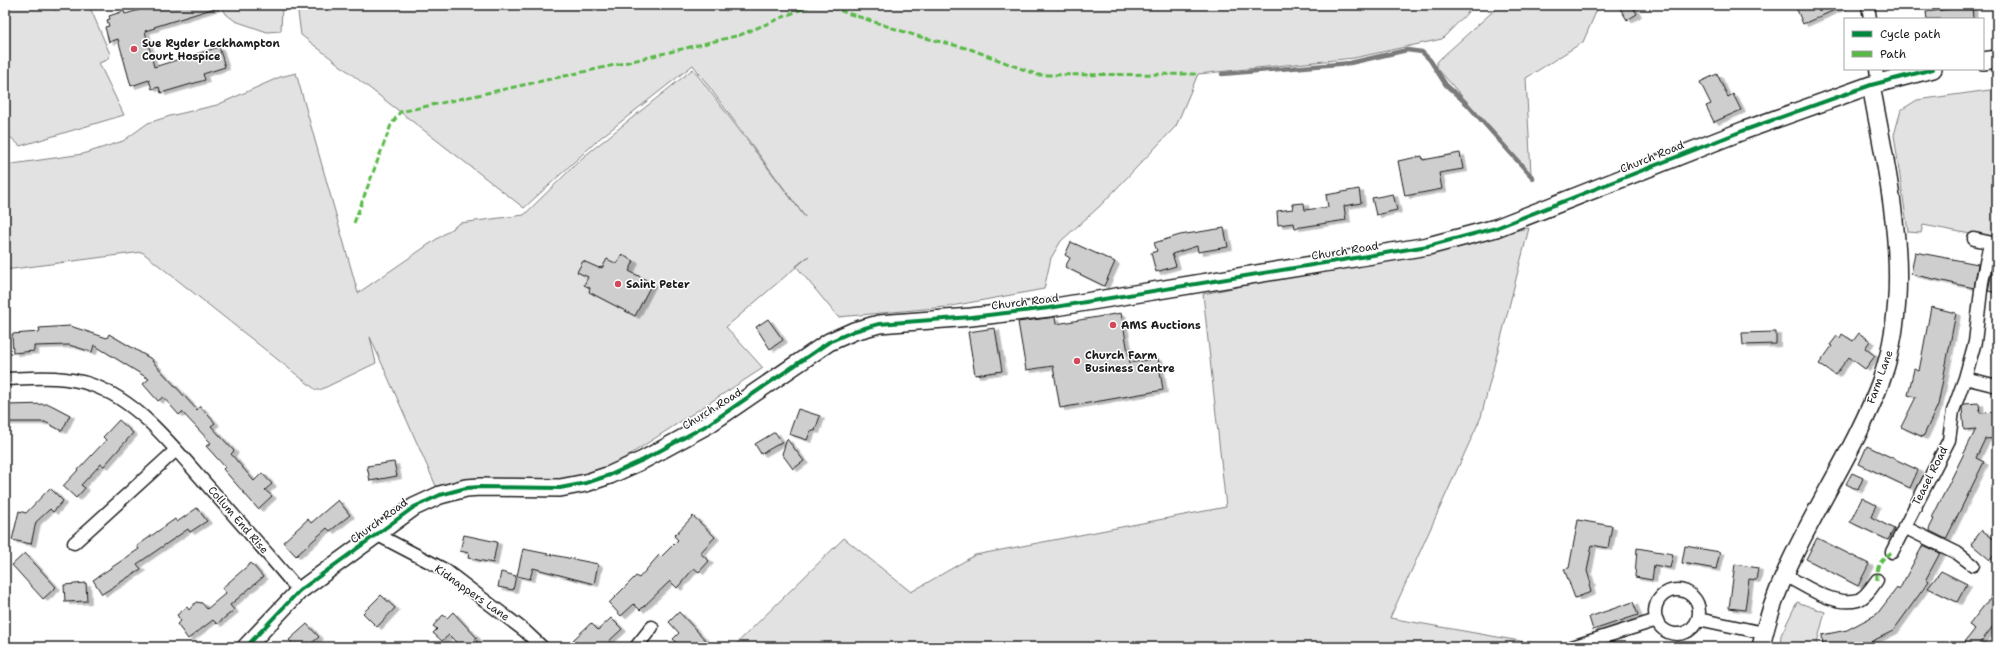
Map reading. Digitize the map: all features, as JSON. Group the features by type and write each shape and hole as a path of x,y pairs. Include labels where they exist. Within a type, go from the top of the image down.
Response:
{"street":[{"path":"1868,5 1870,18"},
{"path":"1984,61 1997,59"},
{"name":"Church Road","path":"246,647 299,591 414,507 453,491 480,487 553,488 573,486 625,468 708,424 829,342 854,331 880,324 970,317 1049,308 1428,246 1496,228 1875,79 1928,70"},
{"name":"Farm Lane","path":"1763,640 1771,608 1784,575 1837,473 1875,394 1892,344 1897,303 1896,247 1892,204 1875,79"},
{"name":"Teasel Road","path":"1892,552 1949,440 1953,411 1965,378 1975,342 1982,282 1994,243 1974,239"},
{"path":"1965,378 1997,386"},
{"name":"Collum End Rise","path":"5,379 66,379 104,390 137,411 176,450 299,591"},
{"path":"74,543 176,450"},
{"path":"1904,527 1957,553 1973,565"},
{"name":"Kidnappers Lane","path":"376,534 445,570 525,631 542,647"},
{"path":"1784,575 1829,598 1845,601 1859,600 1868,592 1877,580"},
{"path":"1675,590 1682,590 1693,596 1699,608 1698,619 1686,632 1675,634 1664,630 1656,620 1655,609 1660,598 1664,594 1675,590"},
{"path":"1698,619 1763,640"},
{"path":"1572,647 1656,620"},
{"path":"636,647 652,627"}],"shaded area":[{"path":"5,5 64,5 54,10 67,5 89,5 110,54 107,60 99,63 124,115 20,146 5,132"},
{"path":"221,5 282,5 281,31 267,32 235,21 226,14"},
{"path":"297,5 1475,5 1442,39 1354,58 1198,74 1176,126 1100,206 1061,241 1051,258 1044,289 946,307 838,317 797,267 726,327 763,368 586,483 440,495 370,337 376,363 320,390 316,390 142,252 5,270 5,165 83,154 123,141 148,123 170,116 217,105 280,77 296,73 358,293 460,223 524,215 582,158 693,69 805,217 693,65 599,139 524,208 301,35"},
{"path":"1500,5 1599,5 1583,42 1526,78 1531,174 1437,68 1437,62 1442,57"},
{"path":"1997,89 1997,239 1923,225 1921,233 1908,232 1894,135 1901,110 1917,100"},
{"path":"1529,228 1481,417 1390,618 1554,647 733,647 844,538 911,592 975,555 1226,507 1203,294"},
{"path":"1797,602 1825,612 1816,647 1780,647 1781,635"}],"building":[{"name":"Sue Ryder Leckhampton Court Hospice","path":"149,5 215,5 215,8 145,31 154,67 219,47 225,67 203,74 205,80 161,93 159,87 152,89 149,80 131,86 118,39 109,42 105,27 109,26 107,20 110,19 109,16 124,11 125,14 150,7"},
{"path":"1618,5 1632,5 1637,14 1627,20"},
{"path":"1795,5 1846,5 1803,24"},
{"path":"1972,6 1973,18 1927,18 1926,12"},
{"path":"1717,74 1728,97 1733,94 1741,110 1714,122 1706,106 1711,104 1700,82"},
{"path":"1460,153 1463,169 1439,173 1442,189 1405,196 1398,161 1422,156 1423,160"},
{"path":"1359,189 1361,203 1344,206 1346,220 1295,228 1294,223 1278,225 1277,211 1293,209 1292,204 1304,203 1305,210 1328,207 1326,195"},
{"path":"1393,194 1397,210 1376,215 1372,198"},
{"path":"1224,228 1228,247 1198,252 1197,246 1172,254 1176,266 1156,272 1151,253 1157,251 1154,243 1180,235"},
{"path":"1071,242 1115,262 1104,286 1065,267 1070,258 1065,255"},
{"path":"1915,252 1978,264 1974,288 1911,274"},
{"name":"Saint Peter","path":"622,255 634,261 629,271 652,283 635,316 589,292 590,288 584,285 588,277 577,272 583,261 602,268 607,259 617,264"},
{"path":"1993,267 1997,267 1997,293 1988,291"},
{"path":"1931,307 1956,313 1938,405 1923,437 1901,427 1916,397 1908,395 1914,369 1919,371"},
{"name":"Church Farm Business Centre","path":"1121,313 1130,363 1158,358 1163,390 1060,408 1053,366 1026,370 1018,322 1055,317 1056,324"},
{"path":"768,319 783,340 770,349 756,327"},
{"path":"70,326 107,338 109,334 153,360 152,361 197,410 200,406 215,423 211,426 234,451 231,454 254,481 262,473 272,484 265,490 272,496 258,509 223,469 225,467 206,446 211,443 182,412 179,415 163,397 158,401 143,384 149,379 94,345 92,352 69,345 34,346 34,351 13,353 12,334 40,332 39,328"},
{"path":"995,328 1002,371 975,375 968,332"},
{"path":"1776,332 1776,344 1743,345 1742,333"},
{"path":"1859,333 1870,341 1865,348 1875,356 1865,369 1849,357 1835,375 1819,364 1832,346 1830,345 1837,336 1840,338 1842,334 1853,341"},
{"path":"1979,403 1980,413 1997,412 1997,438 1985,439 1976,458 1984,462 1946,539 1930,531 1929,529 1934,519 1932,518 1976,429 1964,430 1962,408 1964,404"},
{"path":"49,404 70,415 62,431 45,422 5,422 5,405"},
{"path":"798,409 820,416 815,431 811,430 807,440 789,434"},
{"path":"119,420 133,433 104,466 101,464 81,485 85,488 76,498 63,486 106,440 103,437"},
{"path":"775,432 782,442 761,454 755,444"},
{"path":"787,439 804,461 793,469 782,454"},
{"path":"1867,446 1918,470 1910,488 1859,464"},
{"path":"394,462 397,476 370,481 367,466"},
{"path":"1852,473 1863,478 1858,490 1846,484"},
{"path":"50,488 63,501 53,512 50,509 36,522 31,544 12,540 19,511 26,513"},
{"path":"1862,498 1876,505 1871,517 1894,529 1888,540 1850,522"},
{"path":"338,500 350,515 330,531 327,528 296,556 283,542 308,519 311,523"},
{"path":"197,508 207,521 190,532 188,529 137,564 141,569 102,594 93,580 139,549 137,546 175,519 177,522"},
{"path":"693,516 715,537 700,553 709,561 699,572 694,568 677,588 670,581 640,610 634,604 621,616 609,603 636,576 639,578 659,555 661,557 678,540 674,536"},
{"path":"1578,520 1612,526 1608,548 1592,545 1587,571 1591,584 1589,585 1591,592 1575,598 1564,569 1569,568"},
{"path":"1982,530 1997,542 1997,552 1990,560 1971,544"},
{"path":"464,535 497,542 493,563 468,558 469,553 460,551"},
{"path":"1817,538 1869,564 1858,586 1806,559"},
{"path":"1923,545 1940,553 1926,579 1929,581 1893,631 1860,647 1823,647 1822,635 1847,630 1877,614 1897,588 1899,590"},
{"path":"1685,546 1720,552 1716,569 1682,563"},
{"path":"1637,548 1673,554 1670,568 1654,565 1652,580 1635,577"},
{"path":"523,549 598,564 594,584 533,568 530,579 517,576"},
{"path":"25,553 56,587 43,599 12,565"},
{"path":"251,563 263,577 230,605 234,610 217,624 213,620 188,639 177,624 181,621 177,615 187,607 189,610 196,602 202,603 207,609 226,593 222,588"},
{"path":"1735,564 1758,568 1756,580 1749,579 1745,610 1729,608"},
{"path":"1941,571 1967,584 1957,602 1928,588"},
{"path":"501,572 516,576 513,590 498,587"},
{"path":"86,583 87,601 65,602 64,585"},
{"path":"1997,589 1997,621 1977,647 1961,647 1975,629 1969,625"},
{"path":"381,595 395,608 377,627 363,613"},
{"path":"1633,602 1638,615 1593,630 1589,617"},
{"path":"453,612 477,638 475,639 482,647 461,647 449,635 442,641 433,633 437,629 433,626 443,615 447,618"},
{"path":"679,612 712,647 681,647 673,639 679,633 669,622"},
{"path":"611,618 622,629 609,641 614,647 579,647 573,640 591,623 598,630"},
{"path":"307,624 319,637 307,647 296,647 289,640"}],"waterway":[{"path":"1222,74 1350,63 1407,50 1422,52 1430,60 1446,85 1467,104 1533,178"}],"marked path":[{"path":"354,223 391,125 400,112 624,63 740,35 812,5"},
{"path":"823,5 917,36 970,49 1038,75 1198,74"},
{"path":"1877,580 1878,567 1884,558 1892,552"}],"cycle path":[{"path":"246,647 299,591 414,507 440,495 466,488 560,488 586,483 610,475 643,460 709,424 829,342 854,331 879,324 971,317 1049,308 1428,246 1496,228 1745,130 1871,85 1929,70"}],"place":[{"name":"Sue Ryder Leckhampton Court Hospice","path":"134,49"},
{"name":"Saint Peter","path":"618,284"},
{"name":"AMS Auctions","path":"1113,325"},
{"name":"Church Farm Business Centre","path":"1077,361"}]}
